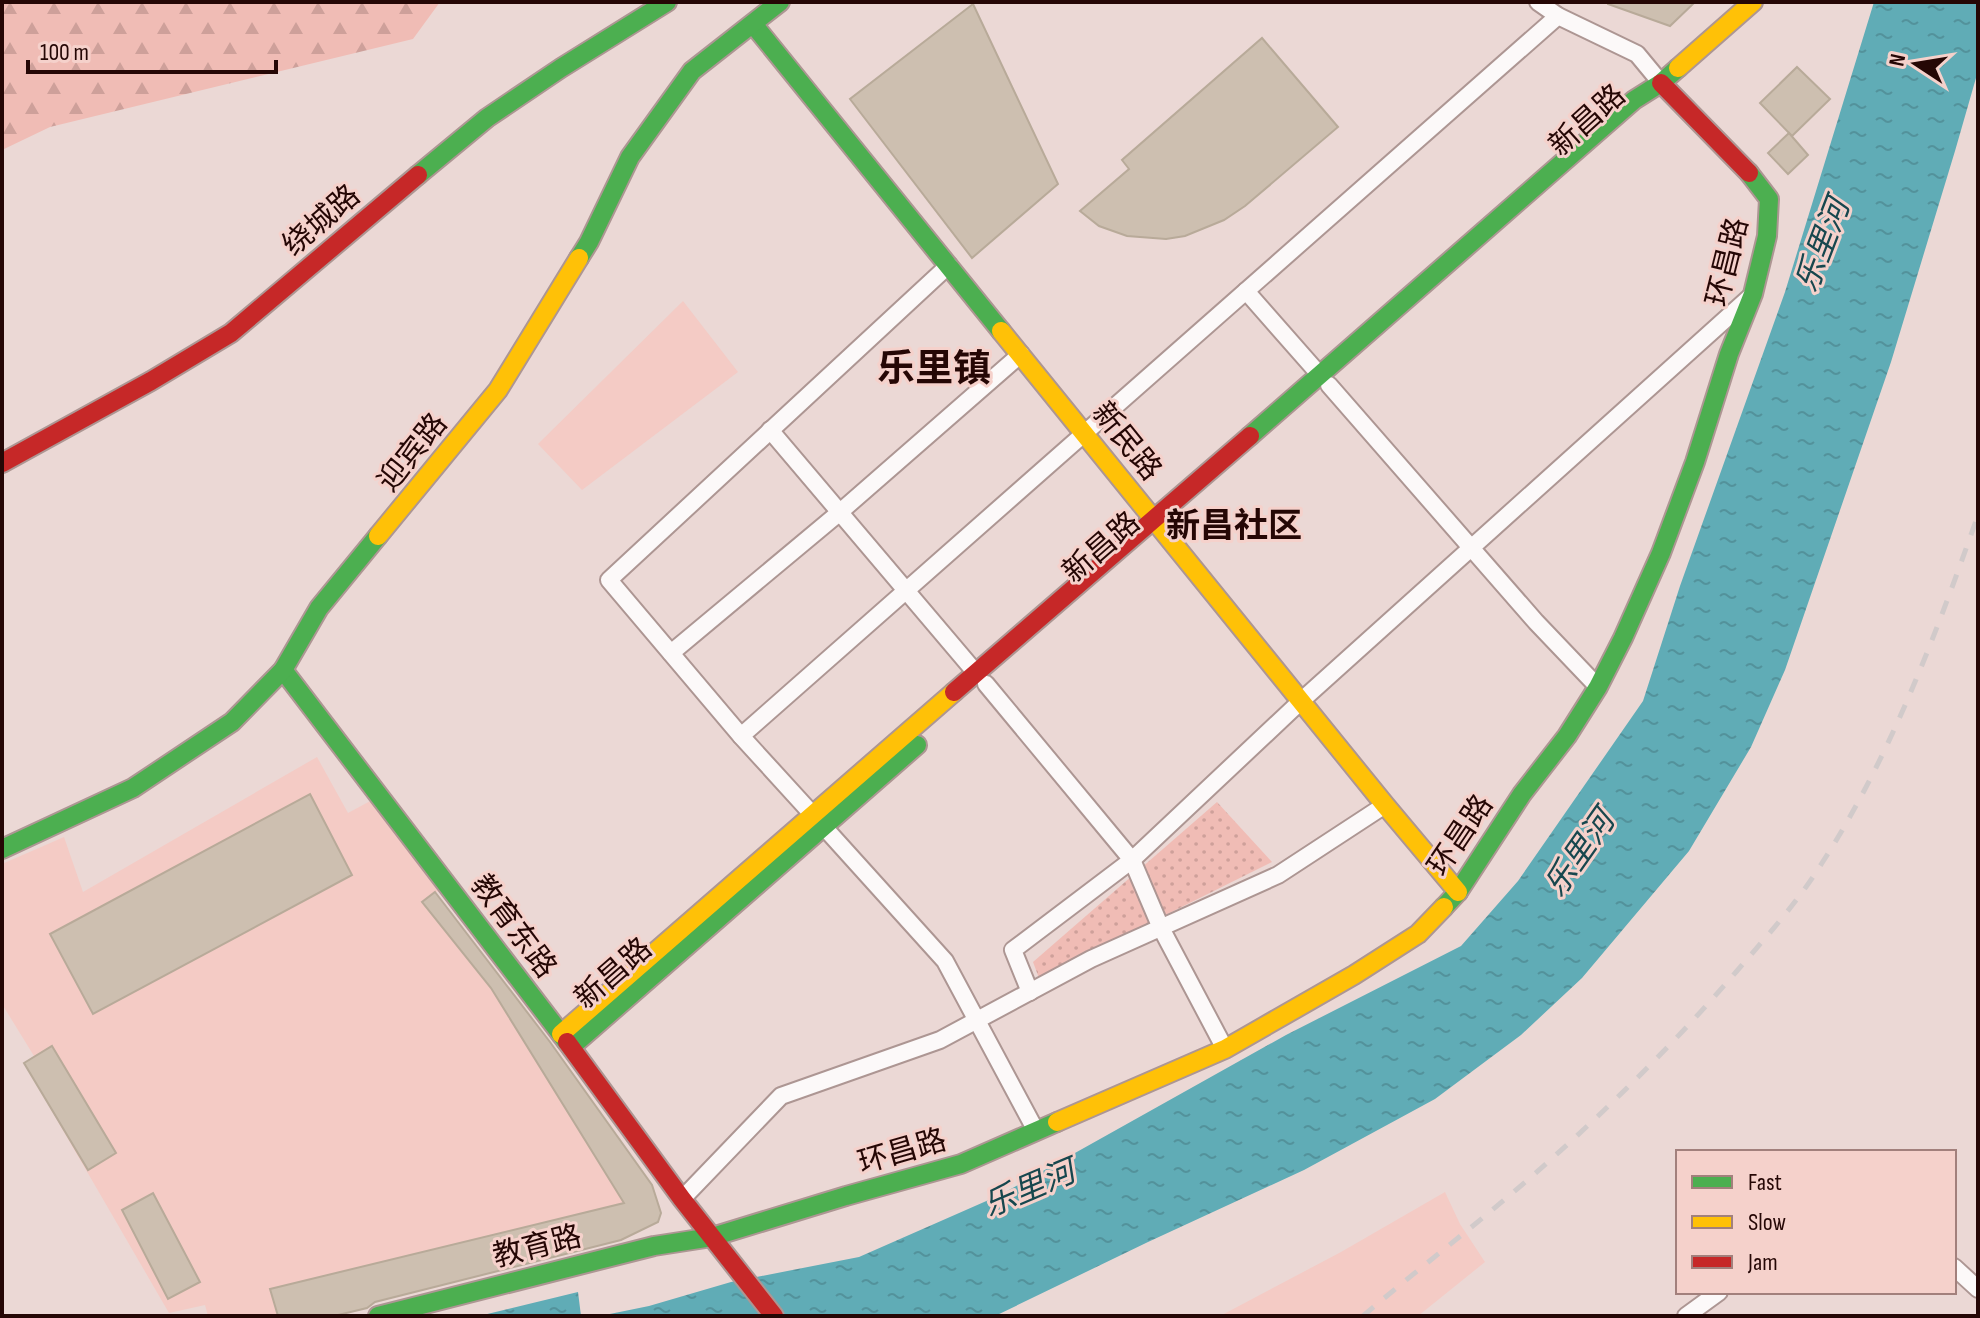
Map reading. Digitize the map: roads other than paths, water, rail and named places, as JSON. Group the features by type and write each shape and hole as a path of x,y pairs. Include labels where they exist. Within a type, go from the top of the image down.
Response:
{"main road":[{"name":"绕城路","path":"2,463 231,333 487,118 667,2"},
{"name":"迎宾路","path":"2,849 133,788 232,722 283,670 319,608 498,390 589,242 630,157 692,71 780,2"},
{"name":"新昌路","path":"566,1041 1158,525 1182,496 1646,109 1661,83 1753,2"},
{"name":"新民路","path":"753,24 1458,892"},
{"name":"环昌路","path":"712,1237 961,1164 1225,1049 1354,975 1418,934 1458,892 1522,794 1567,736 1598,687 1623,638 1661,553 1695,462 1729,354 1753,294 1767,236 1769,199 1749,173 1661,83"},
{"name":"教育东路","path":"283,670 566,1041 682,1199 774,1316"},
{"name":"教育路","path":"378,1316 654,1246 712,1237"}],"street":[{"path":"1538,2 1558,16 1637,54 1661,83"},
{"path":"741,736 1558,16"},
{"path":"949,265 609,580 741,736 945,961 1036,1131"},
{"path":"1246,291 1536,622 1598,687"},
{"path":"1030,992 1013,950 1132,860 1301,701 1753,294"},
{"path":"671,653 840,512 1021,354"},
{"path":"770,430 1132,860 1161,928 1225,1049"},
{"path":"682,1199 781,1096 940,1040 1091,959 1278,875 1385,805"},
{"path":"1956,1269 1978,1289"},
{"path":"1686,1316 1716,1294"}],"water":[{"name":"乐里河","path":"1874,2 1978,2 1978,71 1955,151 1891,362 1785,670 1751,747 1689,851 1582,978 1521,1035 1435,1099 1304,1170 995,1316 600,1316 649,1306 731,1282 859,1257 1000,1195 1286,1035 1461,946 1518,881 1643,701 1680,586 1785,292"},
{"path":"578,1292 581,1316 479,1316"}],"railway":[{"path":"1363,1316 1510,1195 1611,1103 1712,999 1792,905 1847,822 1891,737 1946,605 1978,515"}],"district":[{"name":"乐里镇","path":"934,368"},
{"name":"新昌社区","path":"1234,525"}]}
